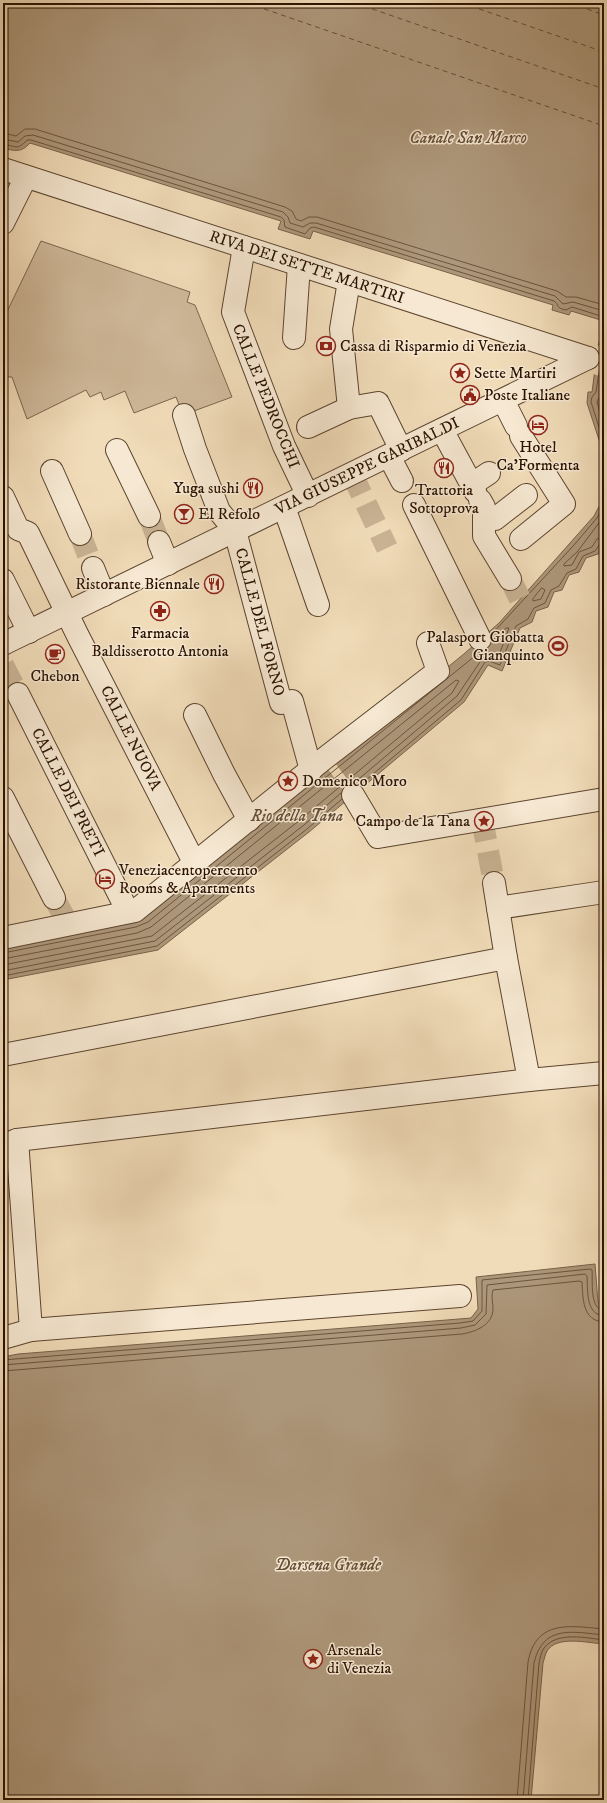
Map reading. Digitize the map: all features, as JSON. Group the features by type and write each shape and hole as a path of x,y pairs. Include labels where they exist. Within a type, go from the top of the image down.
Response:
{"street":[{"name":"RIVA DEI SETTE MARTIRI","path":"3,169 588,358"},
{"path":"3,223 26,177"},
{"name":"CALLE PEDROCCHI","path":"244,247 233,312 284,446 308,496"},
{"path":"294,338 299,265"},
{"path":"349,281 341,329 350,408"},
{"name":"VIA GIUSEPPE GARIBALDI","path":"3,644 588,358"},
{"path":"503,400 519,431 564,504 521,539"},
{"path":"308,427 350,408 378,403 395,453 402,481"},
{"path":"184,415 194,449 219,511 235,531"},
{"path":"442,430 479,487 484,507 484,536 510,580"},
{"path":"117,450 150,509"},
{"path":"52,472 80,534"},
{"path":"495,519 526,495"},
{"path":"3,497 10,532"},
{"path":"414,505 480,639"},
{"path":"284,507 318,605"},
{"name":"CALLE DEL FORNO","path":"235,531 281,703 292,701 311,770"},
{"name":"CALLE NUOVA","path":"10,532 28,533 67,613 195,864"},
{"path":"159,542 168,564"},
{"path":"93,568 104,595"},
{"path":"3,580 29,632"},
{"path":"3,937 134,911 195,864 248,818 438,671 430,649"},
{"name":"CALLE DEI PRETI","path":"18,694 128,912"},
{"path":"195,715 224,774 248,818"},
{"path":"353,795 378,837 604,799"},
{"path":"3,798 10,828 54,898"},
{"path":"494,883 506,958 529,1080"},
{"path":"498,908 604,892"},
{"path":"3,1055 506,958"},
{"path":"32,1330 10,1143 529,1080 604,1073"},
{"path":"3,1338 32,1330 460,1296"}],"shaded area":[{"path":"41,241 190,292 187,302 195,305 232,397 183,415 176,397 134,413 125,391 104,400 101,392 90,397 86,390 27,419 12,377 3,377 3,320"}],"water":[{"name":"Canale San Marco","path":"3,3 604,3 604,321 571,311 569,315 552,310 553,305 313,231 310,239 278,229 281,221 30,143 21,150 3,148"},
{"path":"604,323 604,455 587,403 588,392 592,392 598,346"},
{"name":"Rio della Tana","path":"604,497 604,543 598,554 586,558 579,572 569,575 562,590 554,592 548,607 536,611 532,622 520,628 502,671 488,665 464,702 309,832 158,950 3,980 3,945 134,919 365,735 465,653 499,623 594,516"},
{"name":"Darsena Grande","path":"595,1264 598,1302 604,1308 604,1644 565,1641 552,1646 547,1651 543,1663 531,1800 3,1800 3,1357 18,1354 471,1318 478,1309 476,1277"}],"pier":[{"path":"597,345 604,348 604,377 593,374"},
{"path":"332,759 357,792 349,798 325,765"}],"ferry route":[{"path":"247,3 604,126"},
{"path":"355,3 604,89"},
{"path":"462,3 604,52"},
{"path":"570,3 604,15"}],"tunnel":[{"path":"352,474 387,548"},
{"path":"149,516 159,542"},
{"path":"80,534 93,568"},
{"path":"510,579 520,599"},
{"path":"3,665 18,694"},
{"path":"482,819 494,883"},
{"path":"54,898 66,920"}],"place":[{"name":"Cassa di Risparmio di Venezia","path":"326,346"},
{"name":"Sette Martiri","path":"460,373"},
{"name":"Poste Italiane","path":"470,395"},
{"name":"Hotel Ca'Formenta","path":"538,425"},
{"name":"Trattoria Sottoprova","path":"444,468"},
{"name":"Yuga sushi","path":"253,488"},
{"name":"El Refolo","path":"184,514"},
{"name":"Ristorante Biennale","path":"214,584"},
{"name":"Farmacia Baldisserotto Antonia","path":"160,611"},
{"name":"Palasport Giobatta Gianquinto","path":"558,646"},
{"name":"Chebon","path":"55,654"},
{"name":"Domenico Moro","path":"288,781"},
{"name":"Campo de la Tana","path":"484,821"},
{"name":"Veneziacentopercento Rooms & Apartments","path":"105,879"},
{"name":"Arsenale di Venezia","path":"313,1659"}]}
